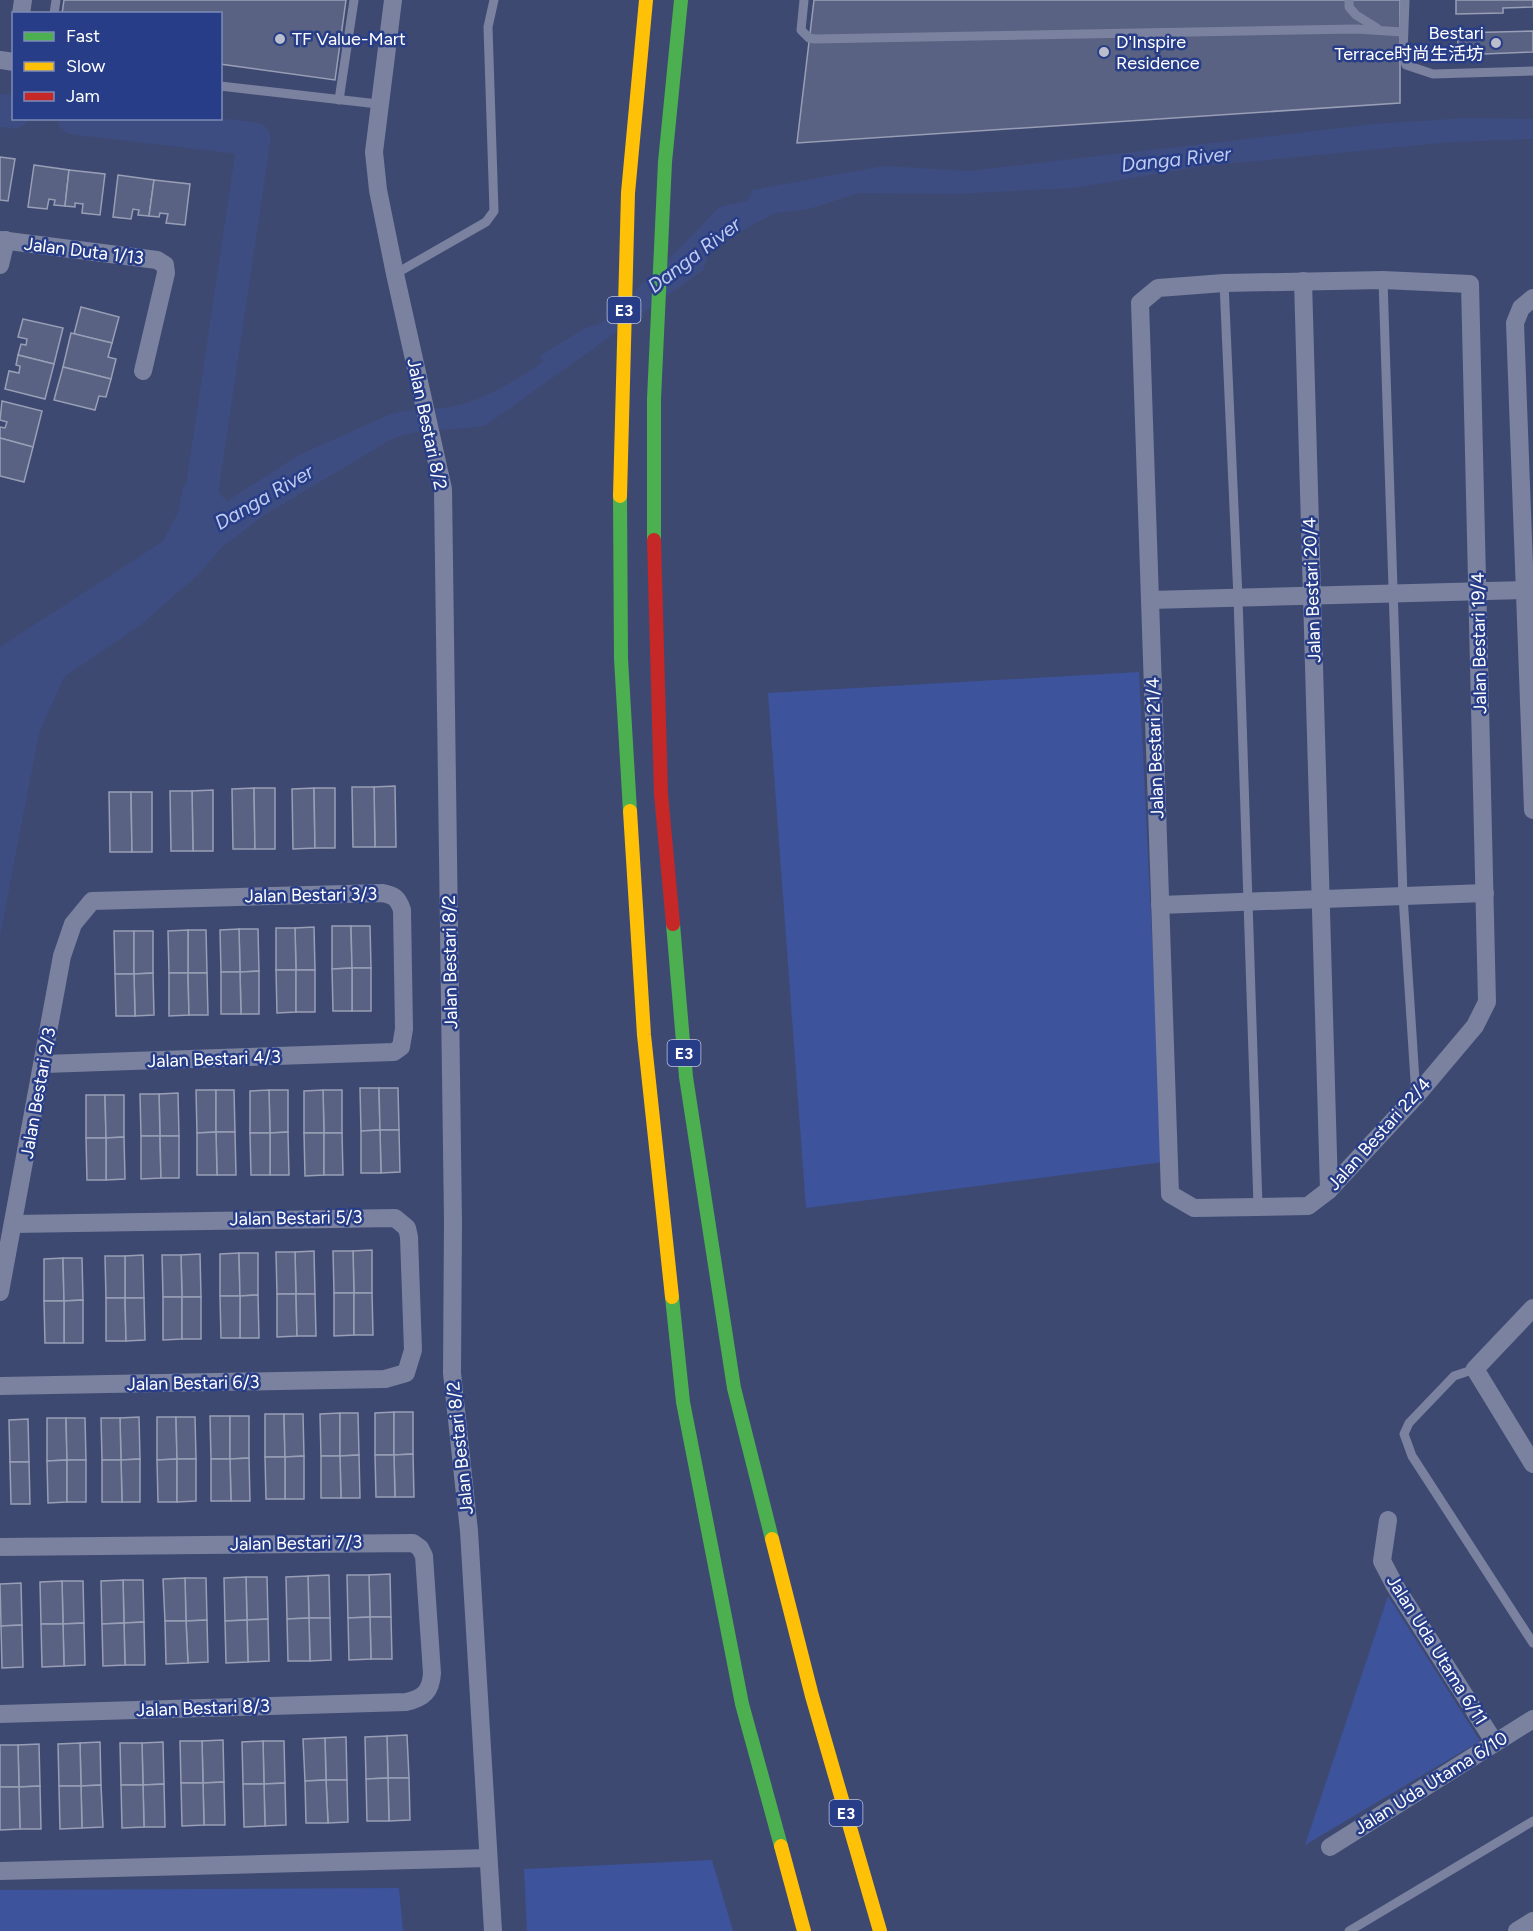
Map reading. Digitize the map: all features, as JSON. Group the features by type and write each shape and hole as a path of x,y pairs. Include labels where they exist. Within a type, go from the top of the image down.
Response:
{"highway":[{"name":"E3","path":"646,0 628,193 620,427 621,659 634,905 644,1035 683,1402 742,1704 804,1931"},
{"name":"E3","path":"681,0 665,162 654,399 654,591 661,794 686,1077 734,1388 812,1695 880,1931"}],"street":[{"name":"Jalan Bestari 8/2","path":"393,0 378,104 374,152 378,190 395,274 443,489 453,1222 452,1372 469,1531 493,1931"},
{"path":"0,265 3,240"},
{"name":"Jalan Duta 1/13","path":"3,240 157,260 165,265 164,284 143,371"},
{"path":"1224,282 1383,280"},
{"name":"Jalan Bestari 19/4","path":"1383,280 1470,284 1487,1002"},
{"name":"Jalan Bestari 20/4","path":"1303,281 1329,1190"},
{"name":"Jalan Bestari 21/4","path":"1170,1194 1140,303 1158,288 1224,282"},
{"path":"1533,298 1521,308 1515,323 1533,810"},
{"path":"1150,600 1525,590"},
{"name":"Jalan Bestari 3/3","path":"92,901 381,893 393,895 399,900 402,910 404,1029 400,1047 383,1054"},
{"path":"1160,905 1485,893"},
{"name":"Jalan Bestari 2/3","path":"0,1292 44,1064 62,956 72,924 92,901"},
{"name":"Jalan Bestari 22/4","path":"1170,1194 1194,1208 1308,1206 1329,1190 1416,1096 1475,1026 1487,1002"},
{"name":"Jalan Bestari 4/3","path":"44,1064 383,1054"},
{"name":"Jalan Bestari 5/3","path":"13,1224 395,1218 407,1228 409,1237 413,1350 406,1373 385,1379"},
{"path":"1532,1313 1476,1370 1533,1464"},
{"name":"Jalan Bestari 6/3","path":"0,1386 385,1379"},
{"name":"Jalan Uda Utama 6/11","path":"1388,1520 1382,1561 1395,1586 1496,1743"},
{"name":"Jalan Bestari 7/3","path":"0,1547 413,1543 420,1548 424,1556 432,1684 427,1693 417,1700 406,1702"},
{"name":"Jalan Bestari 8/3","path":"0,1714 406,1702"},
{"name":"Jalan Uda Utama 6/10","path":"1330,1847 1533,1719"},
{"path":"0,1871 488,1858"},
{"path":"1517,1931 1533,1921"}],"lane":[{"path":"339,100 354,0"},
{"path":"395,274 486,222 494,211 488,27 494,0"},
{"path":"804,0 801,30 809,38 815,39 1379,29 1402,32"},
{"path":"1349,0 1349,7 1356,15 1379,29"},
{"path":"1405,0 1402,32 1406,65 1433,74 1533,71"},
{"path":"222,86 378,104"},
{"path":"1383,280 1395,593 1403,896 1416,1096"},
{"path":"1224,282 1239,598 1258,1206"},
{"path":"1476,1370 1454,1376 1409,1423 1404,1434 1412,1456 1533,1643"},
{"path":"1349,1931 1533,1821"}],"shaded area":[{"path":"1139,672 1163,1162 806,1208 768,693"},
{"path":"1388,1596 1480,1741 1305,1845"},
{"path":"712,1860 733,1931 527,1931 524,1869"},
{"path":"399,1888 403,1931 0,1931 0,1890"}],"water":[{"name":"Danga River","path":"1467,118 1533,119 1533,139 1451,142 1204,166 1073,188 953,194 860,193 809,209 775,213 711,247 703,270 485,426 425,431 390,440 266,514 221,548 199,574 138,627 64,677 39,733 0,936 0,647 162,542 178,513 183,487 196,476 198,467 205,465 214,469 219,493 227,501 299,455 391,414 442,408 483,397 543,362 540,356 585,328 600,324 682,246 719,207 747,201 753,190 883,166 969,171 1375,124"}],"building":[{"name":"TF Value-Mart","path":"64,0 346,0 335,80 222,64 222,12 62,12"},
{"name":"D'Inspire Residence","path":"814,0 1400,0 1400,103 797,143"},
{"name":"Bestari Terrace时尚生活坊","path":"1456,0 1533,0 1533,7 1503,8 1503,13 1456,14"},
{"name":"Bestari Terrace时尚生活坊","path":"1533,31 1533,52 1459,55 1457,33"},
{"path":"0,157 15,159 8,201 0,200"},
{"path":"34,165 69,170 65,206 54,205 55,200 49,199 47,209 28,207"},
{"path":"69,170 105,174 100,215 82,213 83,204 75,203 75,207 65,206"},
{"path":"118,175 154,180 149,216 138,215 139,210 133,209 131,219 113,217"},
{"path":"154,180 190,184 185,225 166,223 168,214 160,213 159,217 149,216"},
{"path":"81,307 119,317 112,343 74,334"},
{"path":"23,319 63,328 54,364 18,355 21,344 26,345 27,339 18,337"},
{"path":"71,333 112,343 108,357 116,359 111,379 63,367"},
{"path":"18,355 54,364 45,399 5,389 9,371 19,373 20,366 16,365"},
{"path":"63,367 111,379 106,397 99,396 95,410 54,400"},
{"path":"2,401 42,411 33,447 0,438 0,427 5,428 7,422 0,420"},
{"path":"0,438 33,447 24,482 0,476"},
{"path":"395,786 396,847 375,847 374,787"},
{"path":"352,787 374,787 375,847 353,847"},
{"path":"254,788 255,849 233,849 232,789"},
{"path":"254,788 275,788 275,849 255,849"},
{"path":"314,788 315,848 293,849 292,789"},
{"path":"314,788 335,788 335,848 315,848"},
{"path":"213,790 213,851 193,851 192,791"},
{"path":"170,791 192,791 193,851 171,851"},
{"path":"109,792 131,792 132,852 110,852"},
{"path":"131,792 152,792 152,852 132,852"},
{"path":"332,926 351,926 352,968 332,969"},
{"path":"351,926 370,926 371,968 352,968"},
{"path":"314,927 315,970 296,970 295,928"},
{"path":"276,928 295,928 296,970 276,970"},
{"path":"239,929 258,929 259,971 240,972"},
{"path":"239,929 240,972 221,972 220,930"},
{"path":"188,930 206,930 207,973 188,973"},
{"path":"188,930 188,973 169,973 168,931"},
{"path":"114,931 134,931 134,974 115,974"},
{"path":"134,931 153,931 153,973 134,974"},
{"path":"352,968 371,968 371,1011 352,1011"},
{"path":"352,968 352,1011 333,1011 332,969"},
{"path":"276,970 296,970 296,1012 277,1013"},
{"path":"296,970 315,970 315,1012 296,1012"},
{"path":"259,971 259,1014 241,1014 240,972"},
{"path":"221,972 240,972 241,1014 221,1014"},
{"path":"153,973 154,1015 135,1016 134,974"},
{"path":"169,973 188,973 189,1015 169,1016"},
{"path":"188,973 207,973 208,1015 189,1015"},
{"path":"115,974 134,974 135,1016 116,1016"},
{"path":"360,1088 379,1088 380,1130 361,1131"},
{"path":"379,1088 398,1088 399,1130 380,1130"},
{"path":"196,1090 216,1090 216,1132 197,1133"},
{"path":"216,1090 234,1090 235,1132 216,1132"},
{"path":"269,1090 288,1090 288,1132 270,1133"},
{"path":"269,1090 270,1133 250,1133 250,1091"},
{"path":"323,1090 342,1090 342,1133 324,1133"},
{"path":"323,1090 324,1133 304,1133 304,1091"},
{"path":"178,1093 179,1136 160,1136 159,1094"},
{"path":"140,1094 159,1094 160,1136 141,1136"},
{"path":"86,1095 105,1095 106,1138 86,1138"},
{"path":"105,1095 124,1095 124,1137 106,1138"},
{"path":"380,1130 399,1130 400,1172 381,1173"},
{"path":"380,1130 381,1173 361,1173 361,1131"},
{"path":"216,1132 235,1132 236,1175 217,1175"},
{"path":"216,1132 217,1175 197,1175 197,1133"},
{"path":"288,1132 289,1175 270,1175 270,1133"},
{"path":"250,1133 270,1133 270,1175 251,1175"},
{"path":"304,1133 324,1133 324,1175 305,1176"},
{"path":"324,1133 342,1133 343,1175 324,1175"},
{"path":"141,1136 160,1136 161,1178 141,1179"},
{"path":"160,1136 179,1136 179,1178 161,1178"},
{"path":"124,1137 125,1179 106,1180 106,1138"},
{"path":"86,1138 106,1138 106,1180 87,1180"},
{"path":"372,1250 372,1293 354,1293 353,1251"},
{"path":"314,1251 315,1294 296,1294 295,1252"},
{"path":"333,1251 353,1251 354,1293 334,1293"},
{"path":"276,1252 295,1252 296,1294 277,1294"},
{"path":"239,1253 240,1296 220,1296 220,1254"},
{"path":"239,1253 258,1253 258,1295 240,1296"},
{"path":"200,1254 201,1297 182,1297 181,1255"},
{"path":"143,1255 144,1298 125,1298 125,1256"},
{"path":"162,1255 181,1255 182,1297 163,1297"},
{"path":"105,1256 125,1256 125,1298 106,1298"},
{"path":"63,1258 64,1301 44,1301 44,1259"},
{"path":"63,1258 82,1258 83,1300 64,1301"},
{"path":"334,1293 354,1293 354,1335 334,1336"},
{"path":"354,1293 372,1293 373,1335 354,1335"},
{"path":"277,1294 296,1294 297,1336 277,1337"},
{"path":"296,1294 315,1294 316,1336 297,1336"},
{"path":"258,1295 259,1338 240,1338 240,1296"},
{"path":"220,1296 240,1296 240,1338 221,1338"},
{"path":"163,1297 182,1297 182,1339 163,1340"},
{"path":"182,1297 201,1297 201,1339 182,1339"},
{"path":"106,1298 125,1298 126,1341 106,1341"},
{"path":"125,1298 144,1298 145,1340 126,1341"},
{"path":"83,1300 83,1343 64,1343 64,1301"},
{"path":"44,1301 64,1301 64,1343 45,1343"},
{"path":"394,1412 394,1455 375,1455 375,1413"},
{"path":"394,1412 413,1412 413,1454 394,1455"},
{"path":"340,1413 340,1456 321,1456 320,1414"},
{"path":"340,1413 358,1413 359,1455 340,1456"},
{"path":"265,1414 284,1414 285,1457 265,1457"},
{"path":"284,1414 303,1414 304,1456 285,1457"},
{"path":"210,1416 230,1416 230,1459 211,1459"},
{"path":"230,1416 249,1416 249,1458 230,1459"},
{"path":"139,1417 140,1459 121,1460 120,1418"},
{"path":"157,1417 176,1417 177,1459 157,1460"},
{"path":"176,1417 195,1417 196,1459 177,1459"},
{"path":"47,1418 66,1418 67,1460 47,1461"},
{"path":"66,1418 85,1418 86,1460 67,1460"},
{"path":"101,1418 120,1418 121,1460 102,1460"},
{"path":"28,1419 29,1462 10,1462 9,1420"},
{"path":"413,1454 414,1497 395,1497 394,1455"},
{"path":"359,1455 360,1498 341,1498 340,1456"},
{"path":"375,1455 394,1455 395,1497 376,1497"},
{"path":"304,1456 304,1499 285,1499 285,1457"},
{"path":"321,1456 340,1456 341,1498 321,1498"},
{"path":"265,1457 285,1457 285,1499 266,1499"},
{"path":"249,1458 250,1501 231,1501 230,1459"},
{"path":"140,1459 140,1502 122,1502 121,1460"},
{"path":"177,1459 177,1502 158,1502 157,1460"},
{"path":"177,1459 196,1459 196,1501 177,1502"},
{"path":"211,1459 230,1459 231,1501 211,1501"},
{"path":"67,1460 67,1502 48,1503 47,1461"},
{"path":"67,1460 86,1460 86,1502 67,1502"},
{"path":"102,1460 121,1460 122,1502 102,1502"},
{"path":"10,1462 29,1462 30,1504 11,1504"},
{"path":"390,1574 391,1617 370,1617 369,1575"},
{"path":"329,1575 330,1618 309,1618 308,1576"},
{"path":"347,1575 369,1575 370,1617 348,1618"},
{"path":"308,1576 309,1618 287,1619 286,1577"},
{"path":"246,1577 267,1577 268,1619 247,1620"},
{"path":"246,1577 247,1620 225,1621 224,1578"},
{"path":"185,1578 206,1578 207,1620 186,1621"},
{"path":"185,1578 186,1621 165,1621 163,1579"},
{"path":"123,1580 143,1580 144,1622 124,1623"},
{"path":"123,1580 124,1623 102,1624 101,1581"},
{"path":"62,1581 83,1581 84,1623 63,1624"},
{"path":"62,1581 63,1624 41,1624 40,1582"},
{"path":"21,1583 22,1625 1,1626 0,1584"},
{"path":"370,1617 391,1617 392,1659 371,1659"},
{"path":"370,1617 371,1659 349,1660 348,1618"},
{"path":"309,1618 330,1618 331,1660 310,1661"},
{"path":"309,1618 310,1661 288,1661 287,1619"},
{"path":"268,1619 269,1661 248,1662 247,1620"},
{"path":"207,1620 208,1662 188,1663 186,1621"},
{"path":"247,1620 248,1662 226,1663 225,1621"},
{"path":"165,1621 186,1621 188,1663 166,1664"},
{"path":"144,1622 145,1665 125,1665 124,1623"},
{"path":"84,1623 85,1665 64,1666 63,1624"},
{"path":"124,1623 125,1665 103,1666 102,1624"},
{"path":"41,1624 63,1624 64,1666 42,1667"},
{"path":"22,1625 23,1667 2,1668 1,1626"},
{"path":"407,1735 409,1778 388,1778 387,1736"},
{"path":"387,1736 388,1778 366,1779 365,1737"},
{"path":"346,1737 347,1780 326,1780 325,1738"},
{"path":"325,1738 326,1780 305,1781 303,1739"},
{"path":"223,1740 224,1782 203,1783 202,1741"},
{"path":"180,1741 202,1741 203,1783 181,1783"},
{"path":"263,1741 284,1741 285,1783 264,1784"},
{"path":"263,1741 264,1784 243,1784 242,1742"},
{"path":"100,1742 101,1785 81,1786 80,1743"},
{"path":"163,1742 164,1784 143,1785 142,1743"},
{"path":"80,1743 81,1786 59,1786 58,1744"},
{"path":"120,1743 142,1743 143,1785 121,1785"},
{"path":"39,1744 40,1786 19,1787 18,1745"},
{"path":"0,1745 18,1745 19,1787 0,1787"},
{"path":"388,1778 409,1778 410,1820 389,1821"},
{"path":"388,1778 389,1821 367,1821 366,1779"},
{"path":"326,1780 347,1780 348,1822 328,1823"},
{"path":"326,1780 328,1823 306,1823 305,1781"},
{"path":"224,1782 225,1825 204,1825 203,1783"},
{"path":"181,1783 203,1783 204,1825 182,1826"},
{"path":"285,1783 286,1825 265,1826 264,1784"},
{"path":"164,1784 165,1827 144,1827 143,1785"},
{"path":"243,1784 264,1784 265,1826 244,1827"},
{"path":"101,1785 103,1827 82,1828 81,1786"},
{"path":"121,1785 143,1785 144,1827 122,1828"},
{"path":"40,1786 41,1829 20,1829 19,1787"},
{"path":"59,1786 81,1786 82,1828 60,1829"},
{"path":"0,1787 19,1787 20,1829 0,1830"}],"waterway":[{"path":"0,110 12,112"},
{"path":"91,120 254,139 199,510"}],"traffic: fast":[{"path":"654,540 654,399 665,162 681,0"},
{"path":"620,496 621,659 630,811"},
{"path":"673,924 686,1077 734,1388 772,1539"},
{"path":"672,1297 683,1402 742,1704 781,1846"}],"traffic: slow":[{"path":"620,496 628,193 646,0"},
{"path":"630,811 644,1035 672,1297"},
{"path":"772,1539 812,1696 880,1931"},
{"path":"781,1846 804,1931"}],"traffic: jam":[{"path":"654,540 661,794 673,924"}],"place":[{"name":"TF Value-Mart","path":"280,39"},
{"name":"Bestari Terrace时尚生活坊","path":"1496,43"},
{"name":"D'Inspire Residence","path":"1104,52"}]}
